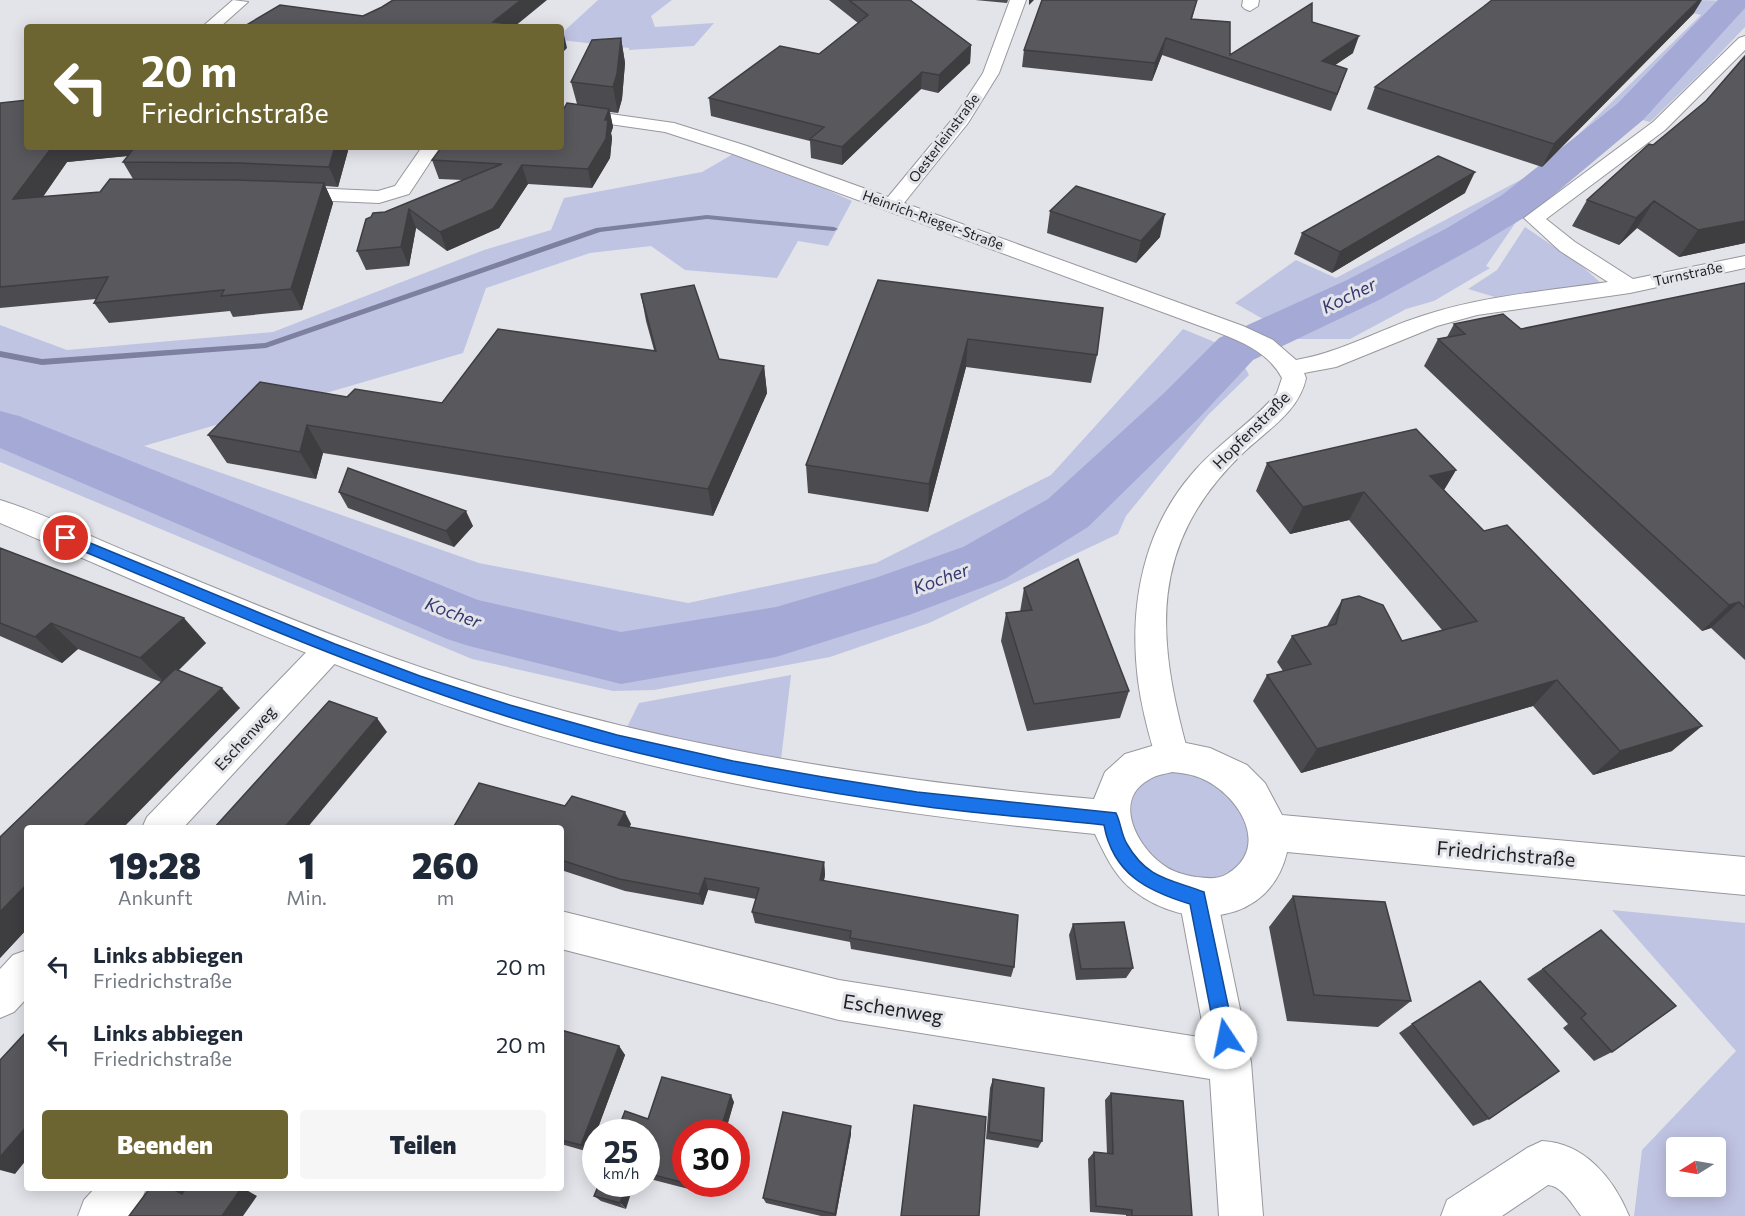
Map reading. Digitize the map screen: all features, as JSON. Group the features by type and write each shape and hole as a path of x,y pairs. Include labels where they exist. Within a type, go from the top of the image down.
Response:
{"main road":[{"path":"0,511 330,648 510,711 617,741 733,767 917,799 1110,818"},
{"path":"1172,756 1198,759 1210,764 1236,780 1257,804 1268,832 1265,859 1251,881 1228,895 1198,898 1161,887 1131,864 1114,834 1110,818 1111,802 1123,777 1144,761 1172,756"},
{"name":"Friedrichstraße","path":"1268,832 1745,876"}],"street":[{"name":"Oesterleinstraße","path":"892,205 962,119 991,73 1018,0"},
{"path":"214,24 242,1"},
{"path":"1630,286 1549,234 1534,218 1659,126 1728,70 1745,41"},
{"name":"Heinrich-Rieger-Straße","path":"564,112 668,127 740,150 1191,314 1282,359"},
{"path":"271,192 379,197 402,190 429,150"},
{"name":"Turnstraße","path":"1630,286 1745,262"},
{"name":"Hopfenstraße","path":"1282,359 1328,362 1430,321 1475,308 1630,286"},
{"name":"Hopfenstraße","path":"1172,756 1157,697 1151,645 1152,601 1159,562 1180,510 1197,485 1222,458 1289,395 1294,378 1282,359"},
{"name":"Eschenweg","path":"163,825 330,648"},
{"path":"1198,898 1230,1062 1241,1216"},
{"name":"Eschenweg","path":"564,931 839,1000 1230,1062"},
{"path":"0,998 24,972"},
{"path":"1462,1216 1542,1162 1560,1165 1580,1178 1607,1216"},
{"path":"100,1216 121,1191"}],"shaded area":[{"path":"598,0 672,0 651,16 655,27 714,23 694,46 629,50 629,48 564,40 564,31"},
{"path":"1689,0 1745,1 1745,27 1650,122 1617,113 1579,148 1493,209 1516,222 1486,266 1490,268 1434,301 1406,309 1350,339 1298,339 1235,303 1296,260 1336,278 1545,167 1701,15 1673,8"},
{"path":"740,150 852,201 828,246 798,241 777,278 685,270 651,246 590,253 486,288 463,353 144,446 479,563 688,603 876,563 1051,475 1183,329 1230,351 1244,365 1249,375 1208,415 1126,516 1118,534 929,623 830,657 654,690 613,691 472,659 0,462 0,325 67,350 273,332 484,250 551,230 564,198 702,172"},
{"path":"1525,227 1581,265 1603,285 1505,300 1468,289 1497,270"},
{"path":"791,675 780,768 625,731 639,703"},
{"path":"1165,768 1206,773 1250,816 1251,852 1226,877 1207,882 1164,871 1133,840 1127,802 1135,786"},
{"path":"1612,910 1745,923 1745,1216 1634,1216 1642,1150 1736,1051"}],"building":[{"path":"393,0 521,0 493,22 510,24 248,24 280,5 363,16"},
{"path":"849,0 910,0 971,45 939,75 922,72 842,147 810,139 824,127 709,98 780,46 819,54 868,15"},
{"path":"1042,0 1197,0 1191,19 1230,22 1230,55 1312,3 1312,22 1359,36 1322,61 1347,69 1337,94 1166,38 1155,63 1024,50"},
{"path":"1492,0 1699,0 1554,144 1375,87"},
{"path":"621,38 617,74 613,87 571,82 592,40"},
{"path":"1745,56 1745,221 1698,230 1654,201 1636,218 1587,200 1649,144 1653,145 1706,101"},
{"path":"24,100 24,150 50,150 13,199 100,192 110,179 324,183 291,289 221,296 224,290 94,303 108,277 0,287 0,103"},
{"path":"567,103 609,109 605,120 608,120 606,139 588,169 522,165 493,209 440,232 409,209 401,247 357,251 366,219 373,213 385,212 502,164 432,160 440,150 564,150 564,108"},
{"path":"133,150 334,150 329,167 123,162"},
{"path":"1438,156 1475,172 1340,252 1302,233"},
{"path":"1076,186 1165,214 1141,241 1050,211"},
{"path":"878,280 1103,308 1097,355 968,339 929,484 806,465"},
{"path":"1745,283 1745,608 1739,602 1729,605 1438,339 1465,334 1454,324 1503,314 1521,329"},
{"path":"694,285 719,359 764,366 708,489 307,425 300,452 208,435 260,382 347,397 355,389 442,403 498,329 656,351 641,294"},
{"path":"1416,429 1456,470 1430,476 1484,531 1507,525 1702,726 1620,751 1557,680 1317,749 1267,675 1311,664 1292,636 1336,624 1342,600 1359,596 1383,605 1402,641 1477,621 1364,492 1303,507 1267,463"},
{"path":"348,468 466,511 446,531 339,492"},
{"path":"0,548 184,618 140,658 51,623 35,637 0,623"},
{"path":"1078,559 1129,691 1034,704 1006,613 1032,610 1024,588"},
{"path":"175,669 222,688 85,825 24,825 24,887 0,912 0,837"},
{"path":"329,701 377,718 287,825 217,825"},
{"path":"479,783 565,806 572,796 625,812 618,825 824,862 820,880 1018,915 1014,967 850,938 851,931 752,912 759,888 705,878 699,894 619,879 564,861 564,825 455,825"},
{"path":"1293,896 1385,902 1411,1001 1314,995"},
{"path":"1124,922 1133,968 1081,969 1073,924"},
{"path":"1601,930 1676,1006 1612,1052 1581,1018 1586,1014 1543,969"},
{"path":"1480,981 1559,1071 1489,1119 1412,1024"},
{"path":"564,1031 619,1046 591,1119 582,1119 581,1145 564,1141"},
{"path":"24,1034 24,1129 0,1157 0,1060"},
{"path":"662,1077 731,1095 724,1119 672,1119 672,1180 660,1176 660,1119 648,1119"},
{"path":"993,1079 1044,1088 1042,1141 989,1132"},
{"path":"1111,1093 1183,1101 1192,1216 1132,1216 1132,1210 1096,1206 1094,1152 1113,1154"},
{"path":"914,1105 986,1117 979,1216 901,1216"},
{"path":"625,1111 648,1119 622,1119"},
{"path":"783,1112 851,1126 835,1214 763,1198"},
{"path":"148,1191 176,1191 182,1194 184,1191 239,1191 222,1216 129,1216"},
{"path":"598,1197 622,1197 620,1203"}],"waterway":[{"name":"Kocher","path":"1724,0 1732,5"},
{"name":"Kocher","path":"0,428 469,622 621,658 776,632 887,598 984,563 1068,513 1181,406 1236,349 1363,290 1462,237 1517,204 1630,112 1735,0"},
{"path":"0,354 42,362 266,345 599,230 707,217 834,229"}],"route":[{"path":"66,538 330,648 416,680 510,711 617,741 733,767 917,799 1110,818 1121,850 1131,864 1145,877 1161,887 1198,898 1226,1038"}]}
